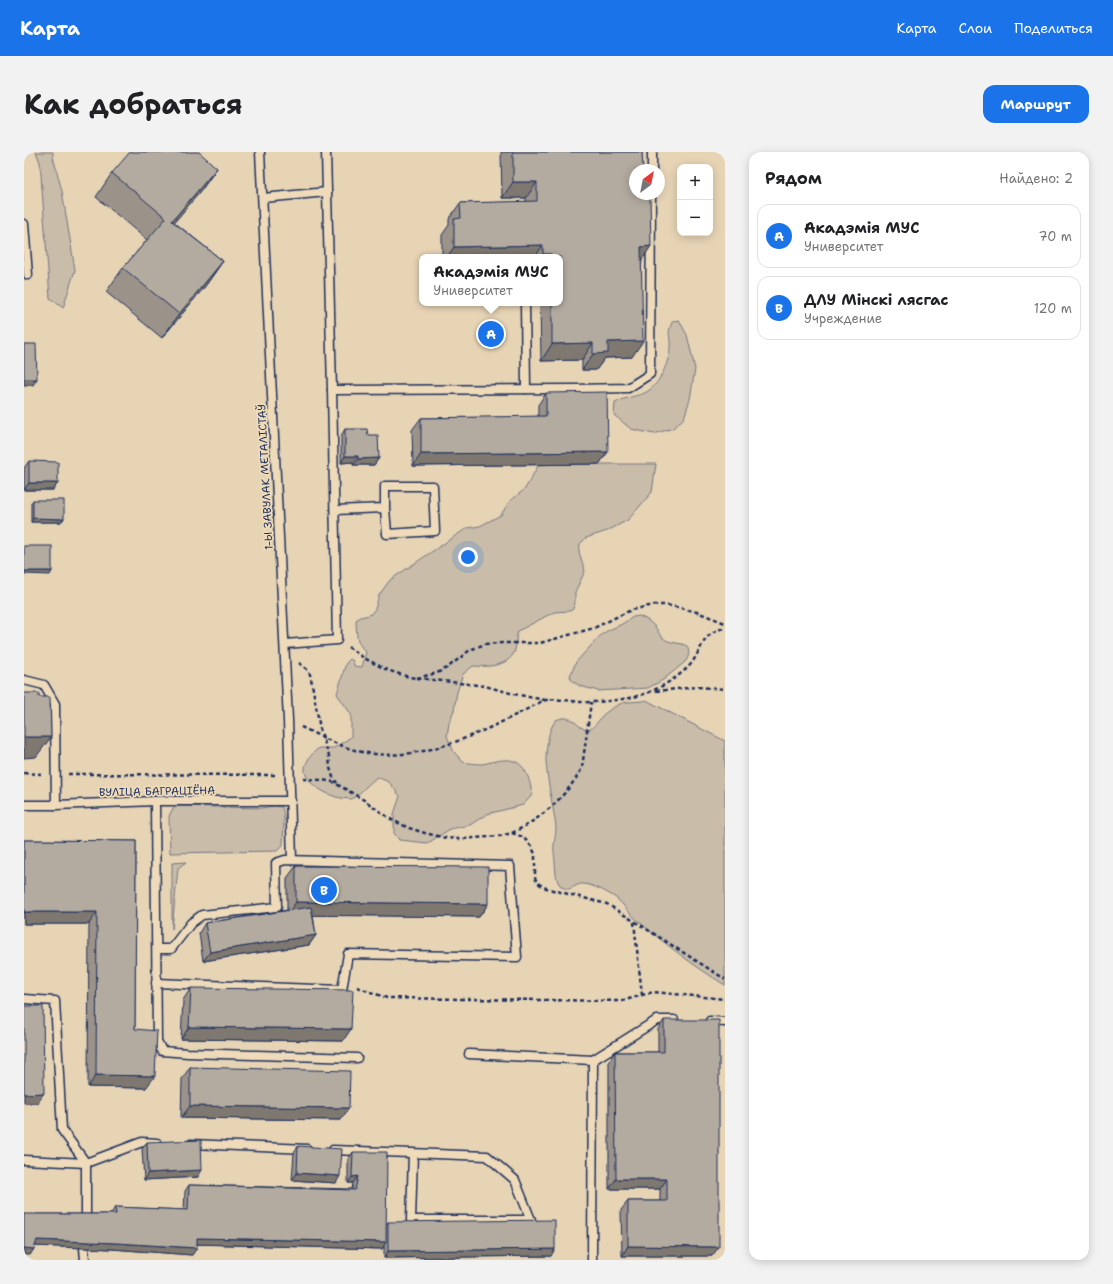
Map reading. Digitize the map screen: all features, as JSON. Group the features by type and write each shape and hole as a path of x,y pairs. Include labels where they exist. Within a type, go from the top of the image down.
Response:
{"lane":[{"name":"1-Ы ЗАВУЛАК МЕТАЛІСТАЎ","path":"260,152 285,644 292,860"},
{"path":"285,644 337,640 326,152"},
{"path":"652,152 652,164"},
{"path":"263,198 327,192"},
{"path":"332,390 628,388 650,374 651,200"},
{"path":"24,224 28,275"},
{"path":"525,306 526,389"},
{"path":"385,486 433,486 435,531 387,534 385,508 385,486"},
{"path":"335,510 385,508"},
{"path":"24,680 44,685 55,704 56,805"},
{"path":"154,801 157,1042 162,1051 357,1058"},
{"name":"ВУЛІЦА БАГРАЦІЁНА","path":"24,805 154,801 291,801"},
{"path":"156,983 342,990 348,954 516,957 510,866 285,860 276,864 277,907 202,915 191,923 171,950 157,949"},
{"path":"24,1000 55,1001 62,1130 86,1163 86,1221"},
{"path":"469,1054 593,1060 657,1020 680,1021"},
{"path":"702,1021 725,1022"},
{"path":"592,1260 593,1060"},
{"path":"24,1160 86,1163 142,1142 166,1143"},
{"path":"182,1144 321,1149 487,1156 515,1180 531,1220 411,1220 413,1153"},
{"path":"84,1248 85,1260"}],"path":[{"path":"418,678 437,673 447,668 470,650 485,644 540,643 594,628 632,610 654,605 666,605 697,612 725,623"},
{"path":"653,691 677,677 691,664 700,646 707,637 717,630 725,628"},
{"path":"337,640 364,658 387,670 418,678 485,686 514,694 546,700 591,702 624,698 653,691 697,687 725,689"},
{"path":"285,658 298,662 309,671 323,737 329,756 330,768 333,777 339,785"},
{"path":"288,720 323,737 357,750 374,754 400,755 445,745 488,728 546,700"},
{"path":"512,833 537,819 571,786 582,768 591,702"},
{"path":"24,774 289,775"},
{"path":"634,921 642,995"},
{"path":"343,981 387,998 622,1001 653,992 725,999"}],"shaded area":[{"path":"36,152 53,152 62,191 75,270 63,308 50,298 40,162"},
{"path":"679,320 687,335 695,369 690,399 684,418 673,428 654,434 631,429 614,415 615,403 648,391 658,381 665,368 669,354 669,332 671,325 673,321"},
{"path":"539,464 656,464 652,492 628,520 607,531 586,538 580,544 579,552 585,571 575,592 575,603 573,609 570,611 554,612 518,631 514,653 511,658 501,664 490,666 473,666 463,674 457,692 454,710 449,723 447,736 454,752 463,762 482,764 498,760 511,760 517,762 522,766 528,776 532,795 523,805 487,814 470,825 450,829 428,843 399,840 394,833 394,814 400,796 389,782 377,777 352,799 346,799 324,792 312,784 305,773 305,767 308,760 319,748 334,748 351,737 351,714 337,694 346,663 350,659 353,661 354,666 362,667 366,652 358,641 356,620 360,617 370,615 375,609 379,595 390,580 467,528 480,526 501,515 509,502 525,489"},
{"path":"639,616 652,623 666,640 687,646 689,654 685,662 663,680 648,688 598,691 580,686 572,681 570,676 576,662 600,636 633,617"},
{"path":"646,700 725,741 725,985 658,938 634,918 622,903 613,896 587,884 580,884 567,889 559,884 557,878 554,849 556,823 548,783 546,760 548,739 553,724 556,720 567,718 571,719 584,729 589,730 609,710 621,703"},
{"path":"178,806 261,808 274,806 282,807 284,815 283,845 277,851 170,853 169,816 172,810"},
{"path":"186,862 178,868 172,929 172,863"}],"building":[{"path":"130,152 199,152 217,168 172,221 223,261 179,314 123,268 166,218 112,173"},
{"path":"513,152 642,152 643,164 629,164 629,200 650,200 651,246 641,247 643,341 608,342 608,353 593,354 593,343 552,344 552,306 563,306 563,254 543,254 543,245 454,247 454,219 461,218 460,203 537,201 537,182 513,182"},
{"path":"24,344 36,344 37,379 24,379"},
{"path":"607,392 608,452 421,454 421,418 546,416 546,393"},
{"path":"345,429 367,429 368,435 378,435 379,458 358,459 358,456 345,456"},
{"path":"29,461 58,462 58,483 29,483"},
{"path":"33,500 64,500 64,519 33,518"},
{"path":"24,546 52,546 52,571 24,571"},
{"path":"24,693 39,693 39,697 50,697 51,737 24,737"},
{"path":"24,840 136,841 135,1029 157,1031 155,1076 96,1075 97,912 24,912"},
{"path":"296,866 488,867 488,904 296,902"},
{"path":"311,907 316,935 210,952 205,923"},
{"path":"191,988 353,990 351,1029 189,1027"},
{"path":"24,1006 43,1006 44,1093 24,1094"},
{"path":"664,1020 719,1020 719,1247 628,1246 628,1201 667,1201 667,1179 616,1179 615,1052 664,1052"},
{"path":"190,1067 350,1071 349,1108 190,1106"},
{"path":"201,1140 202,1170 148,1173 147,1142"},
{"path":"298,1146 342,1149 340,1176 297,1173"},
{"path":"353,1152 387,1152 386,1242 197,1238 197,1248 37,1240 34,1249 24,1248 24,1214 116,1214 115,1207 188,1210 189,1185 355,1190 358,1176 352,1177"},
{"path":"555,1220 555,1249 388,1251 388,1222"}],"place":[{"name":"Акадэмія МУС","path":"491,334"},
{"name":"ДЛУ Мінскі лясгас","path":"324,890"}]}
